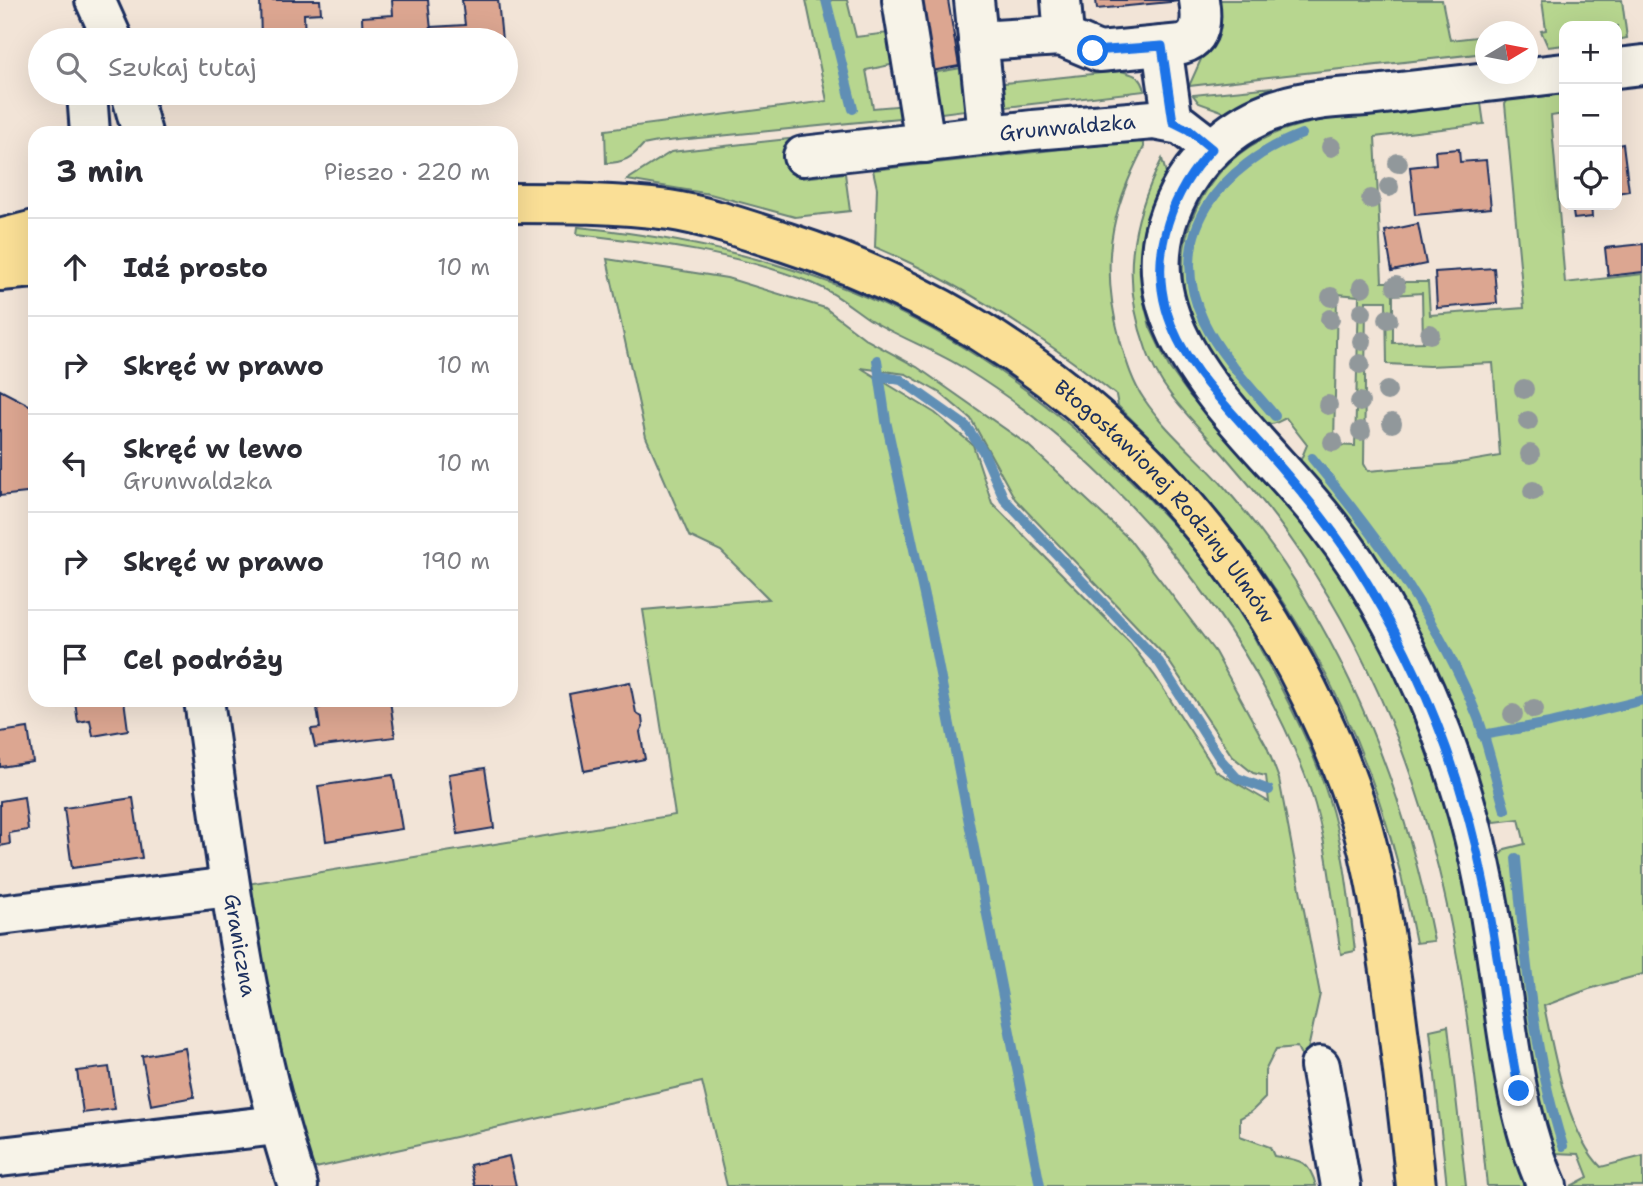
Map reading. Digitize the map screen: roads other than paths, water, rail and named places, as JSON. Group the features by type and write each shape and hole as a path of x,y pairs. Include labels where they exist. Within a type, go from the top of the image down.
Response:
{"main road":[{"name":"Błogosławionej Rodziny Ulmów","path":"518,204 595,203 669,210 704,217 840,261 936,305 1040,369 1128,444 1163,480 1226,556 1275,630 1350,786 1381,907 1407,1096 1416,1186"},
{"path":"0,239 28,232"},
{"path":"0,271 28,269"}],"street":[{"path":"902,0 925,143"},
{"path":"974,0 988,135"},
{"path":"978,41 1063,18 1099,52 1182,44 1194,39 1200,28 1199,0"},
{"path":"92,28 95,1"},
{"path":"95,1 107,28"},
{"path":"1162,46 1173,122 1189,130 1212,149"},
{"path":"1622,67 1643,65"},
{"path":"1547,1186 1519,1091 1489,909 1474,838 1444,741 1423,687 1351,556 1307,498 1191,362 1167,310 1161,272 1166,228 1181,191 1212,149 1255,119 1284,107 1559,74"},
{"path":"87,105 89,126"},
{"path":"134,105 140,126"},
{"name":"Grunwaldzka","path":"803,156 1149,120 1173,122"},
{"name":"Graniczna","path":"205,707 242,964 277,1125 298,1186"},
{"path":"0,915 230,887"},
{"path":"1320,1066 1341,1186"},
{"path":"0,1157 277,1125"}],"waterway":[{"path":"826,0 853,109"},
{"path":"1275,416 1211,335 1193,290 1190,260 1195,232 1207,206 1225,183 1273,147 1302,134"},
{"path":"877,360 886,421 930,623 1040,1186"},
{"path":"879,376 901,380 966,426 983,451 1004,499 1159,662 1221,760 1237,778 1269,790"},
{"path":"1312,458 1383,549 1445,648 1478,718 1505,810"},
{"path":"1482,735 1550,723 1643,700"},
{"path":"1516,858 1537,1039 1563,1146"}]}
